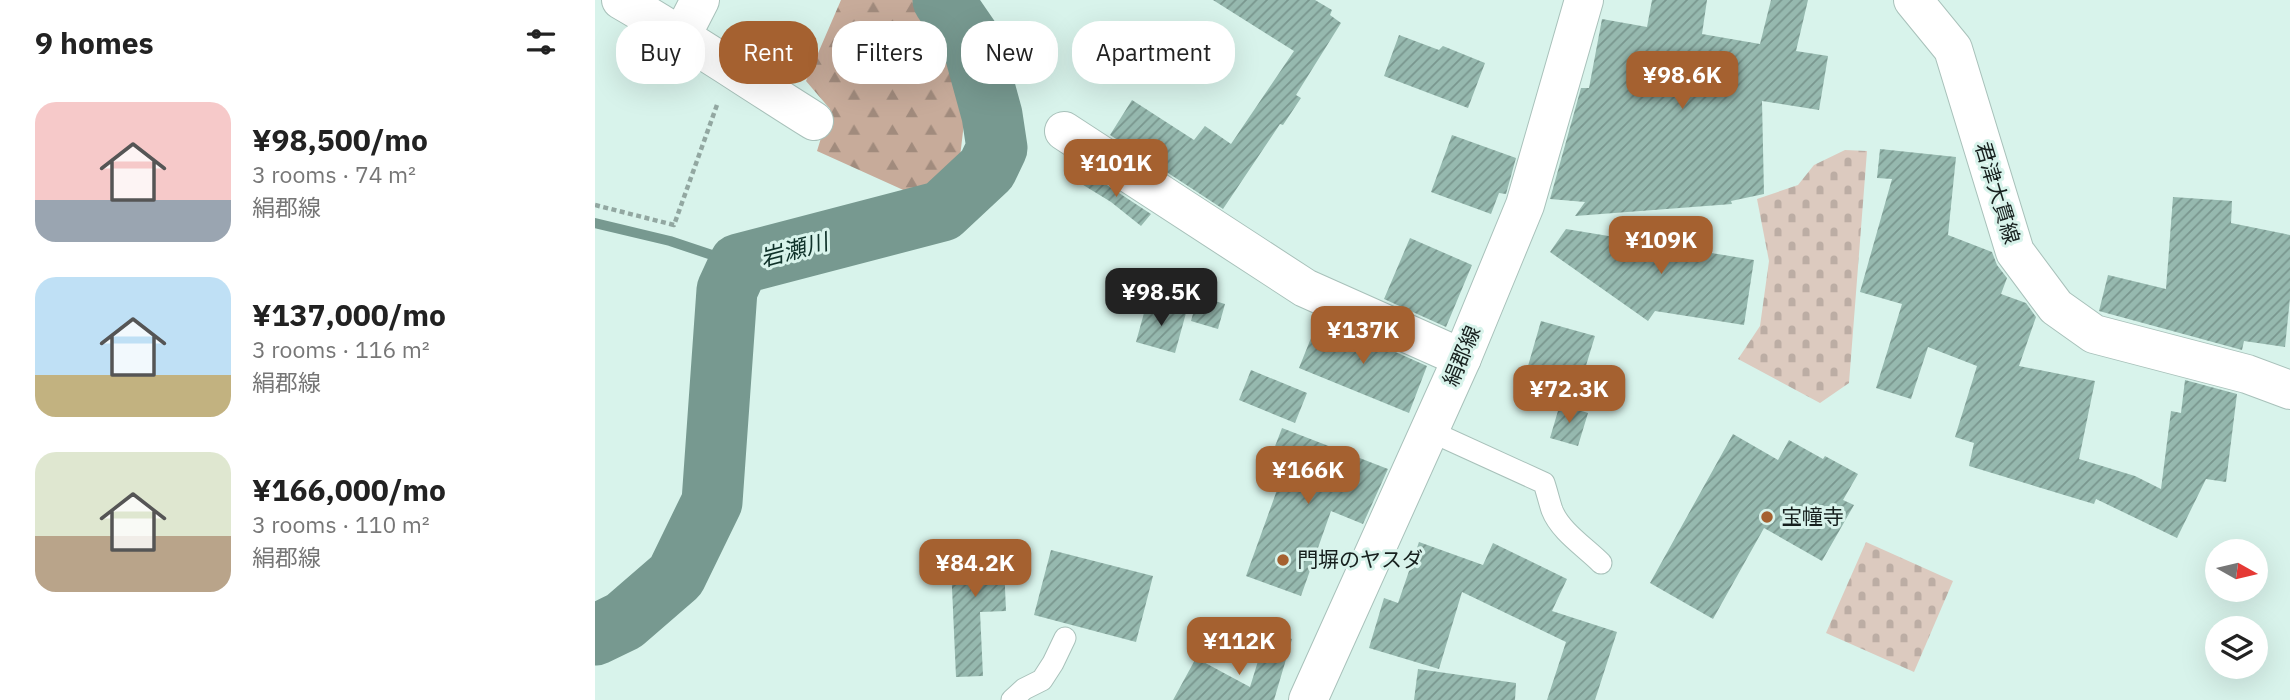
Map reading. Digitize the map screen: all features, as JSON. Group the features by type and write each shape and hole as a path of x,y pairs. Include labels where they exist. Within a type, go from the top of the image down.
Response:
{"main road":[{"path":"621,0 658,21"},
{"path":"689,21 700,0"},
{"name":"絹郡線","path":"1308,700 1430,431 1525,205 1584,0"},
{"name":"君津大貫線","path":"1913,0 1953,49 2015,252 2056,307 2094,334 2247,374 2290,390"},
{"path":"755,84 814,121"},
{"path":"1064,131 1305,288 1462,358"}],"lane":[{"path":"1430,431 1544,483 1552,511 1559,521 1601,563"},
{"path":"1012,700 1024,689 1042,680 1065,638"}],"path":[{"path":"595,205 674,225 724,84"}],"green space":[{"path":"841,0 921,0 930,21 832,21 832,84 947,84 947,61 966,106 960,157 936,200 910,193 817,151 830,109 809,84 818,84 818,53"},
{"path":"1845,150 1867,151 1849,383 1820,403 1738,359 1760,326 1769,261 1757,199 1798,185 1814,165"},
{"path":"1866,542 1953,581 1914,672 1826,633"}],"building":[{"path":"1213,0 1315,0 1332,10 1330,15 1341,23 1296,95 1301,98 1283,125 1280,124 1223,209 1110,135 1132,100 1194,140 1205,126 1231,144 1294,51"},
{"path":"1652,0 1707,0 1702,34 1760,44 1771,0 1808,0 1796,51 1828,56 1819,110 1762,101 1764,194 1731,201 1732,204 1575,216 1585,202 1550,199 1581,88 1589,88 1602,19 1647,27"},
{"path":"1399,35 1439,50 1443,46 1485,63 1468,108 1384,76"},
{"path":"1452,135 1516,158 1506,194 1499,193 1491,214 1431,192"},
{"path":"1880,149 1956,157 1948,235 1992,252 1997,265 2007,278 2001,294 2026,303 2036,317 2019,366 2095,381 2079,459 2135,476 2161,489 2171,411 2181,413 2185,380 2237,394 2226,482 2206,479 2177,538 2096,499 2094,504 1969,466 1974,443 1955,437 1977,366 1928,347 1911,399 1876,388 1902,304 1860,292 1892,179 1877,178"},
{"path":"1087,172 1151,214 1141,226 1111,202 1080,183"},
{"path":"2173,197 2232,201 2231,223 2290,235 2290,298 2285,347 2244,341 2242,350 2099,311 2108,275 2166,289"},
{"path":"1566,229 1754,260 1744,325 1655,311 1648,321 1550,252"},
{"path":"1410,238 1472,265 1446,327 1384,299"},
{"path":"1198,296 1225,304 1218,329 1191,321"},
{"path":"1147,302 1186,313 1175,353 1136,342"},
{"path":"1319,318 1427,366 1409,413 1299,368"},
{"path":"1541,321 1595,336 1581,382 1528,366"},
{"path":"1251,370 1307,393 1295,423 1239,400"},
{"path":"1560,404 1588,413 1578,446 1550,438"},
{"path":"1282,428 1388,469 1363,524 1331,511 1301,596 1246,576 1277,490 1261,483"},
{"name":"宝幢寺","path":"1733,434 1778,460 1789,440 1858,474 1843,500 1854,505 1822,561 1764,528 1713,619 1650,583"},
{"path":"1003,542 1006,611 980,612 983,676 956,677 950,543"},
{"path":"1419,542 1483,565 1493,543 1567,579 1552,611 1617,632 1595,700 1547,700 1566,642 1462,592 1439,669 1369,648 1384,598 1398,603"},
{"path":"1051,550 1153,576 1136,642 1034,615"},
{"path":"1267,632 1292,639 1274,700 1173,700 1196,658 1250,687"},
{"path":"1418,669 1516,683 1515,700 1414,700"}],"waterway":[{"name":"岩瀬川","path":"595,635 624,621 676,576 712,502 727,290 739,264 942,211 987,169 997,148 992,115 972,42 943,0"},
{"path":"595,223 670,241 739,264"}],"place":[{"name":"宝幢寺","path":"1767,517"},
{"name":"門塀のヤスダ","path":"1283,560"}]}
